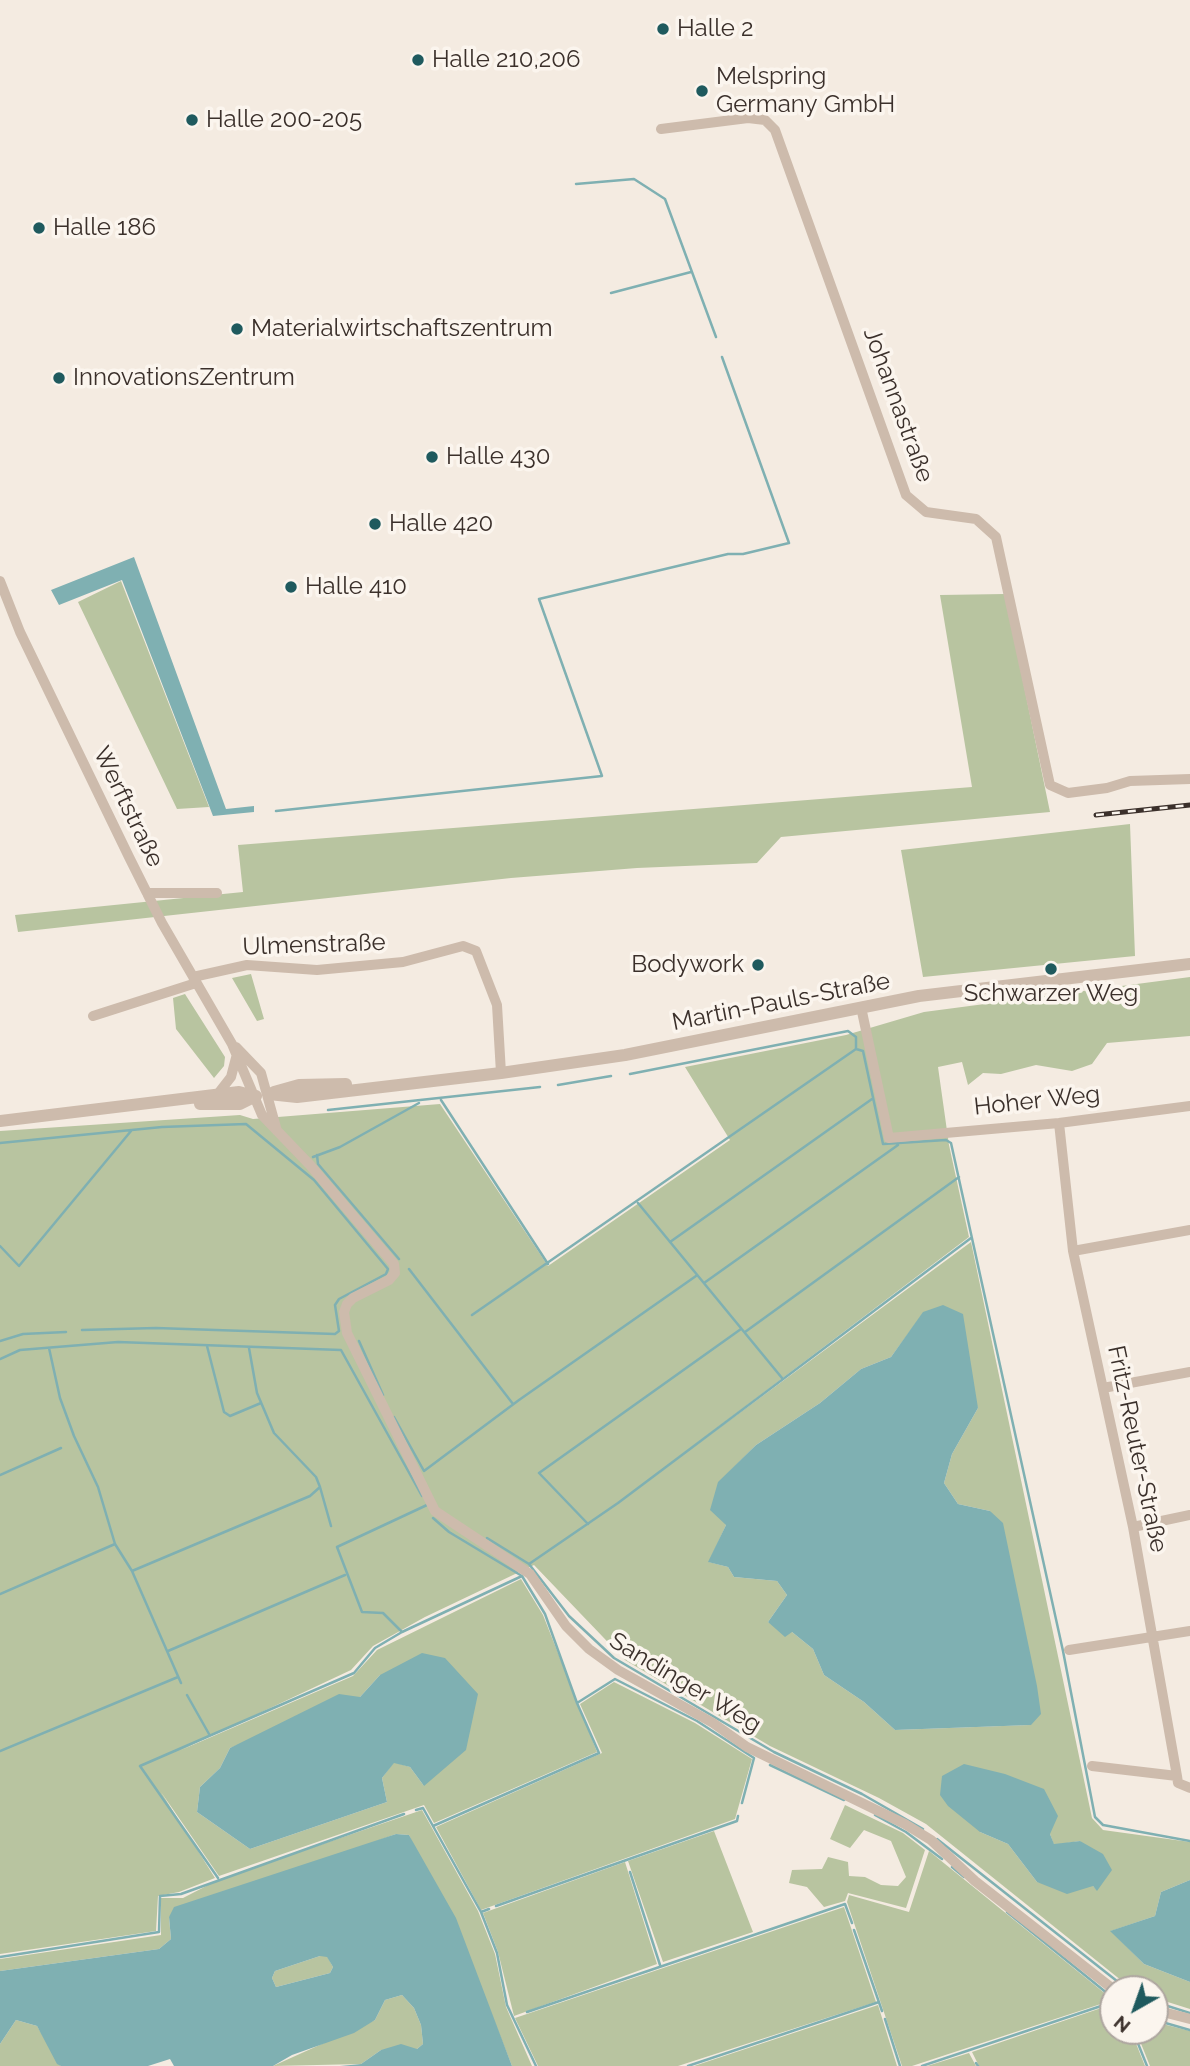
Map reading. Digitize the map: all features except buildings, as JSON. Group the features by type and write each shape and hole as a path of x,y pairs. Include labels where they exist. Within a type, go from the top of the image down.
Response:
{"street":[{"name":"Johannastraße","path":"661,129 748,118 765,120 775,130 906,495 926,512 976,519 996,537 1050,785 1068,793 1107,788 1130,781 1190,779"},
{"name":"Werftstraße","path":"0,580 20,632 147,893 235,1049 254,1096"},
{"path":"147,893 217,894"},
{"name":"Ulmenstraße","path":"93,1016 195,980 247,965 317,970 404,962 463,946 476,951 496,1005 501,1073"},
{"name":"Martin-Pauls-Straße","path":"157,1103 235,1104 254,1096 269,1094 297,1097 501,1073 625,1055 919,996 1190,964"},
{"name":"Hoher Weg","path":"861,1007 889,1138 1059,1123 1190,1106"},
{"name":"Werftstraße","path":"235,1049 261,1073 269,1094"},
{"path":"217,1096 231,1077 235,1049"},
{"name":"Martin-Pauls-Straße","path":"0,1121 239,1092 254,1096"},
{"path":"269,1094 278,1134"},
{"name":"Sandinger Weg","path":"254,1096 261,1115 310,1165 394,1264 395,1273 389,1280 353,1298 347,1304 344,1312 347,1333 352,1350 435,1511 530,1574 566,1626 589,1649 618,1670 713,1723 747,1747 905,1824 931,1840 975,1881 1099,1977"},
{"name":"Fritz-Reuter-Straße","path":"1059,1123 1073,1251 1133,1527 1177,1779"},
{"path":"1073,1251 1190,1230"},
{"path":"1103,1388 1190,1371"},
{"path":"1133,1527 1190,1515"},
{"path":"1069,1650 1190,1631"},
{"path":"1091,1766 1177,1779 1190,1788"},
{"path":"1169,2014 1190,2019"}],"green space":[{"path":"121,581 209,807 177,809 78,602"},
{"path":"1005,594 1050,812 781,837 757,863 637,868 511,878 18,932 15,915 243,892 238,845 972,787 940,595"},
{"path":"1130,824 1135,956 923,977 901,850"},
{"path":"251,974 264,1019 257,1021 232,978"},
{"path":"1190,977 1190,1036 1107,1043 1092,1064 1072,1071 1036,1065 1001,1074 983,1073 968,1085 962,1062 938,1067 949,1145 969,1237 619,1502 971,1242 1092,1818 1103,1830 1190,1842 1190,1880 1161,1892 1155,1916 1111,1931 1144,1964 1190,1982 1190,2009 1169,2002 1169,1975 1115,1975 926,1824 879,1798 770,1746 625,1660 534,1565 425,1617 373,1646 351,1670 181,1750 353,1676 377,1650 521,1579 543,1615 597,1752 434,1823 424,1805 219,1876 161,1792 215,1878 179,1892 158,1896 156,1931 0,1954 0,1131 240,1115 253,1119 440,1104 548,1266 730,1140 685,1067 846,1035 924,1012","holes":["924,1312 978,1408 952,1454 944,1483 958,1504 990,1511 1030,1725 895,1730 864,1702 824,1675 813,1649 792,1632 768,1622 787,1595 777,1581 734,1577 728,1567 709,1562 726,1525 718,1483 756,1445 820,1403 861,1369 891,1357","380,1675 424,1786 410,1767 394,1762 382,1778 387,1802 250,1849 197,1812 200,1787 220,1768 230,1748 360,1697","980,1832 1050,1834 1054,1845 1080,1841 1097,1890 1093,1886 1037,1882 1008,1844"]},
{"path":"185,994 225,1057 224,1066 214,1078 176,1029 173,998"},
{"path":"614,1682 695,1723 752,1759 735,1819 481,1910 436,1827 602,1753 580,1704"},
{"path":"845,1805 903,1833 925,1850 906,1908 848,1893 845,1901 824,1907 807,1887 789,1883 792,1870 822,1869 828,1857 848,1862 849,1876 865,1877 881,1885 898,1886 906,1877 891,1841 864,1830 850,1848 830,1839"},
{"path":"422,1810 478,1911 495,1954 506,2007 532,2066 512,2066 491,2013 409,1835 396,1834 169,1917 171,1939 159,1949 0,1971 0,1959 161,1935 161,1898 183,1898 218,1880"},
{"path":"714,1831 753,1932 663,1962 628,1861"},
{"path":"929,1851 1099,1989 1099,2005 912,2066 902,2066 847,1902 849,1895 909,1912"},
{"path":"625,1862 657,1964 514,2016 498,1952 483,1913"},
{"path":"844,1907 876,2002 678,2066 538,2066 515,2018"},
{"path":"327,1956 333,1967 330,1973 276,1987 272,1978 275,1971"},
{"path":"402,1995 414,2008 421,2025 423,2044 417,2049 381,2050 361,2064 273,2066 375,2020 385,2000"},
{"path":"878,2005 897,2066 694,2066"},
{"path":"1099,2009 1099,2045 1137,2045 1145,2066 979,2066 972,2052"},
{"path":"16,2020 37,2026 61,2066 0,2066 0,2044"},
{"path":"1169,2026 1190,2031 1190,2066 1150,2066 1142,2045 1169,2045"},
{"path":"969,2053 976,2066 927,2066"}],"water":[{"path":"134,557 226,809 254,806 254,812 213,816 122,580 59,605 51,590"},
{"path":"943,1305 963,1314 978,1408 952,1454 944,1483 958,1504 990,1511 1003,1523 1041,1714 1031,1725 895,1730 864,1702 824,1675 813,1649 792,1632 785,1637 768,1622 787,1595 777,1581 734,1577 728,1567 708,1562 726,1525 710,1510 718,1482 756,1445 820,1403 861,1369 891,1357 923,1312"},
{"path":"422,1653 445,1658 478,1694 466,1750 424,1786 410,1767 394,1763 382,1778 387,1802 250,1849 197,1812 200,1787 220,1768 230,1748 339,1694 360,1697 380,1675"},
{"path":"964,1764 1005,1774 1044,1789 1058,1816 1050,1834 1054,1844 1080,1841 1103,1854 1112,1870 1097,1891 1093,1886 1067,1894 1037,1882 1008,1844 980,1832 948,1806 940,1795 942,1776"},
{"path":"396,1834 409,1835 456,1918 512,2066 340,2066 361,2064 381,2050 401,2044 417,2049 423,2044 421,2025 414,2008 402,1995 385,2000 375,2020 354,2033 292,2055 273,2066 174,2066 170,2059 148,2066 61,2066 57,2064 37,2026 16,2020 0,2044 0,1971 159,1949 171,1939 169,1917 174,1907","holes":["320,1956 327,1957 333,1967 330,1973 276,1987 272,1978 275,1971"]},
{"path":"1190,1880 1190,1982 1144,1964 1110,1931 1155,1916 1161,1892"}],"waterway":[{"path":"576,184 634,179 665,199 716,337"},
{"path":"611,293 691,272"},
{"path":"276,811 602,776 539,599 728,554 743,554 789,543 722,357"},
{"path":"472,1315 856,1049 856,1037 848,1031 630,1074"},
{"path":"856,1049 863,1051 883,1144 946,1140 951,1143 1063,1651 1095,1817 1103,1825 1190,1841"},
{"path":"558,1085 611,1076"},
{"path":"328,1110 540,1087"},
{"path":"670,1242 872,1099"},
{"path":"441,1100 548,1264"},
{"path":"313,1157 340,1147 419,1103"},
{"path":"0,1143 162,1127 246,1124 314,1180 388,1269 386,1274 339,1299 335,1305 339,1331 335,1334 156,1328 82,1330"},
{"path":"0,1246 19,1266 131,1131"},
{"path":"704,1283 898,1145"},
{"path":"317,1155 318,1164 399,1259"},
{"path":"745,1332 959,1177"},
{"path":"638,1203 782,1378"},
{"path":"529,1564 618,1503 971,1238"},
{"path":"409,1269 513,1404"},
{"path":"394,1417 424,1471 519,1400 696,1276"},
{"path":"588,1524 539,1473 741,1329"},
{"path":"0,1341 23,1334 66,1332"},
{"path":"359,1341 383,1395"},
{"path":"0,1359 20,1350 118,1342 341,1350 422,1496"},
{"path":"207,1346 224,1412 230,1416 261,1403"},
{"path":"49,1348 60,1398 98,1487 115,1544 132,1571 181,1683"},
{"path":"132,1571 310,1496 320,1487 316,1477 274,1433 257,1393 249,1348"},
{"path":"0,1475 61,1448"},
{"path":"320,1487 331,1526"},
{"path":"402,1632 383,1613 362,1612 337,1547 427,1505"},
{"path":"433,1518 449,1532 522,1576 545,1614 577,1703"},
{"path":"487,1538 529,1564 569,1616 614,1658 774,1752 862,1794 923,1829"},
{"path":"0,1594 115,1544"},
{"path":"168,1651 345,1575"},
{"path":"218,1878 140,1766 354,1673 375,1648 402,1632 522,1576"},
{"path":"0,1751 178,1677"},
{"path":"536,2066 507,2005 497,1953 481,1912 433,1826 599,1753 577,1703 615,1679 697,1721 754,1758 742,1803"},
{"path":"187,1695 209,1734"},
{"path":"770,1765 844,1800"},
{"path":"416,1810 423,1808 433,1826"},
{"path":"0,1957 159,1932 160,1896 181,1894 404,1814"},
{"path":"875,1815 906,1832 942,1859"},
{"path":"496,1906 737,1821 738,1816"},
{"path":"937,1839 1109,1975"},
{"path":"952,1867 964,1877"},
{"path":"630,1872 660,1965"},
{"path":"527,2012 845,1904 852,1923"},
{"path":"481,1912 489,1909"},
{"path":"1007,1912 1099,1987"},
{"path":"854,1930 882,2011"},
{"path":"688,2066 879,2002"},
{"path":"1169,2006 1190,2013"},
{"path":"922,2066 1099,2007"},
{"path":"885,2019 900,2066"},
{"path":"1169,2024 1190,2030"},
{"path":"1139,2045 1147,2066"}],"railway":[{"path":"1096,815 1190,805"}],"place":[{"name":"Halle 2","path":"663,29"},
{"name":"Halle 210,206","path":"418,60"},
{"name":"Melspring Germany GmbH","path":"702,91"},
{"name":"Halle 200-205","path":"192,120"},
{"name":"Halle 186","path":"39,228"},
{"name":"Materialwirtschaftszentrum","path":"237,329"},
{"name":"InnovationsZentrum","path":"59,378"},
{"name":"Halle 430","path":"432,457"},
{"name":"Halle 420","path":"375,524"},
{"name":"Halle 410","path":"291,587"},
{"name":"Bodywork","path":"758,965"},
{"name":"Schwarzer Weg","path":"1051,969"}]}
